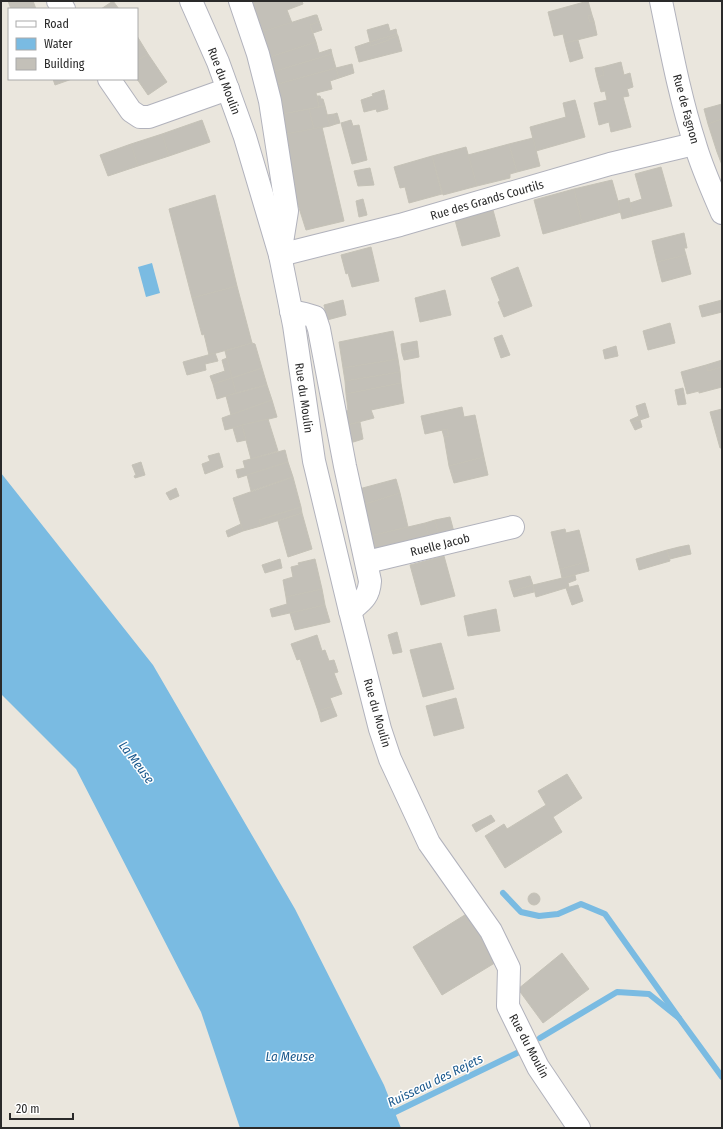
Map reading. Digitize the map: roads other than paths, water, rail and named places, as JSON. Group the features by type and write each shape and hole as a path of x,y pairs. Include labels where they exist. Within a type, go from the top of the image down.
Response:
{"street":[{"name":"Rue du Moulin","path":"191,1 218,62 245,137 280,255 291,311 314,461 380,729 390,758 429,843 494,937 509,968 508,1006 538,1067 579,1128"},
{"name":"Rue du Moulin","path":"240,1 258,54 270,101 287,211 280,255"},
{"name":"Rue de Fagnon","path":"661,1 679,87 694,144 722,213"},
{"path":"110,80 131,111 140,116 149,117 228,89"},
{"name":"Rue des Grands Courtils","path":"280,255 400,225 610,164 694,144"},
{"path":"291,311 315,317 319,329 345,466 367,562 370,590 366,598 350,611"},
{"name":"Ruelle Jacob","path":"367,562 513,527"}],"water":[{"path":"152,263 160,293 146,297 138,267"},
{"name":"La Meuse","path":"1,473 153,665 295,909 384,1085 401,1128 240,1128 201,1012 76,769 1,694"}],"waterway":[{"path":"503,893 521,912 539,916 558,914 581,904 605,914 679,1018"},
{"name":"Ruisseau des Rejets","path":"540,1038 617,992 649,994 679,1018 722,1077"},
{"name":"Ruisseau des Rejets","path":"389,1115 519,1052"}]}
